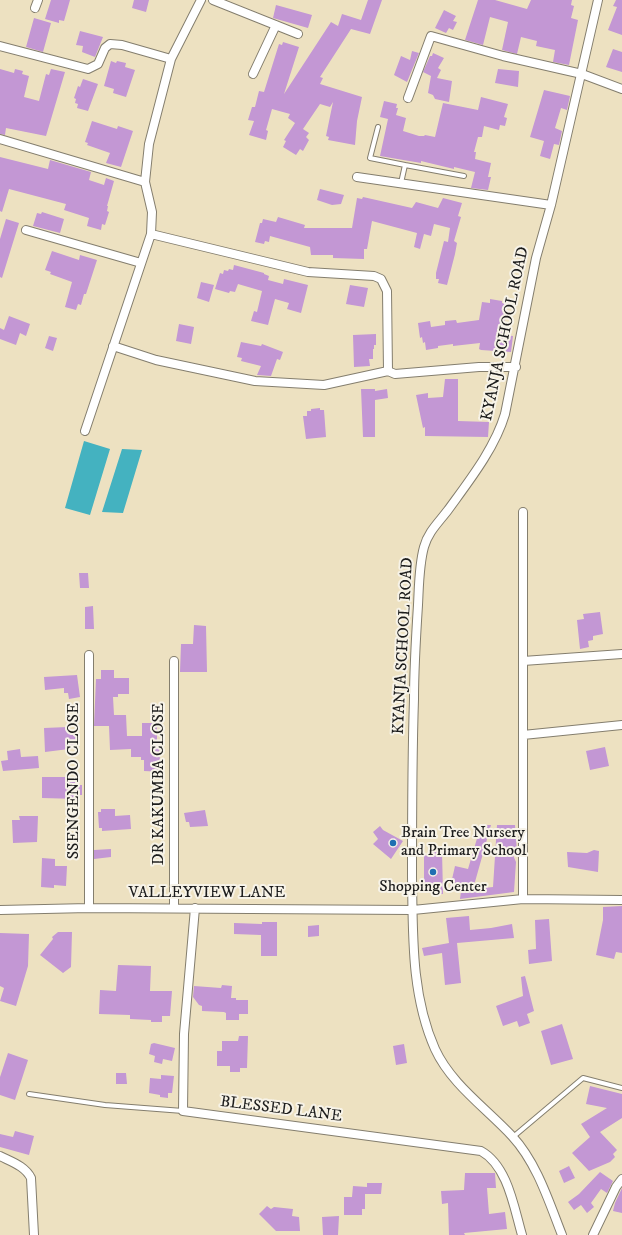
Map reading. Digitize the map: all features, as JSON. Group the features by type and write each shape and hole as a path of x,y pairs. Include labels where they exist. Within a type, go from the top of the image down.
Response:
{"street":[{"path":"85,431 151,234 152,212 145,182 150,138 171,58 200,0"},
{"path":"214,0 298,34"},
{"name":"KYANJA SCHOOL ROAD","path":"562,1235 539,1179 513,1137 443,1064 435,1049 421,1009 416,981 413,910 412,770 415,656 419,587 424,548 436,524 448,511 498,437 505,414 516,367 533,272 551,205 598,0"},
{"path":"253,74 276,25"},
{"path":"408,98 431,36 503,56 582,74 622,89"},
{"path":"0,46 88,69 98,64 105,48 110,44 122,45 171,58"},
{"path":"0,139 145,182"},
{"path":"358,177 551,205"},
{"path":"26,230 141,263"},
{"path":"151,234 308,272 374,276 381,278 386,291 388,371"},
{"path":"113,346 156,360 255,381 324,385 388,371 395,374 479,367 516,367"},
{"path":"522,899 523,512"},
{"path":"523,661 622,654"},
{"name":"SSENGENDO CLOSE","path":"89,655 89,908"},
{"name":"DR KAKUMBA CLOSE","path":"174,661 174,908"},
{"path":"523,734 622,725"},
{"name":"VALLEYVIEW LANE","path":"0,910 89,908 413,910 522,899 622,900"},
{"path":"183,1111 184,1034 195,908"},
{"name":"BLESSED LANE","path":"183,1111 481,1151 492,1158 504,1178 522,1235"},
{"path":"0,1156 20,1166 31,1178 34,1235"},
{"path":"593,1235 616,1187 622,1179"}],"lane":[{"path":"378,127 370,158 405,166 464,176"},
{"path":"401,184 405,166"},
{"path":"513,1137 583,1078 622,1088"},
{"path":"29,1094 104,1105 183,1111"}],"water":[{"path":"84,441 110,449 90,515 65,508"},
{"path":"122,449 142,450 123,513 102,512"}],"building":[{"path":"51,0 70,0 64,21 59,20 59,23 45,19"},
{"path":"134,0 149,0 146,12 132,8"},
{"path":"368,0 382,0 370,34 351,29 320,77 323,78 320,84 362,97 357,121 355,145 328,140 329,137 326,136 333,102 330,107 320,104 303,129 309,133 306,137 309,140 303,151 300,149 296,155 283,147 286,141 284,140 295,123 288,118 290,114 272,109 266,130 268,131 266,140 249,135 254,121 248,120 252,107 255,107 259,91 264,92 279,44 282,45 283,42 299,47 284,94 331,22 338,26 342,14 361,20"},
{"path":"478,0 495,0 527,9 531,0 572,0 571,5 574,6 571,18 578,20 569,65 553,62 555,50 536,46 537,41 521,37 517,54 502,50 508,22 490,17 483,45 465,40"},
{"path":"616,0 622,0 622,35 608,30 617,7 613,6"},
{"path":"276,5 312,15 308,28 273,18"},
{"path":"444,10 456,16 453,21 457,22 453,30 449,28 446,33 435,28"},
{"path":"34,18 51,23 43,52 26,47"},
{"path":"80,31 103,37 95,57 82,52 83,46 76,45"},
{"path":"613,49 622,52 622,72 606,67"},
{"path":"412,51 419,53 407,82 394,75 401,56 410,60"},
{"path":"433,53 444,58 438,68 441,70 437,78 452,81 449,102 435,99 433,95 428,93 431,76 423,72 430,56 432,56"},
{"path":"111,61 116,63 117,61 126,63 125,67 135,70 126,97 113,93 114,89 104,86"},
{"path":"0,69 14,73 15,69 23,71 22,74 29,76 24,97 39,101 46,74 49,75 51,69 65,72 46,136 6,128 5,135 0,134"},
{"path":"498,69 519,71 518,87 495,83"},
{"path":"83,79 98,84 88,111 77,108 78,104 75,103 76,99 74,98 78,86 80,87"},
{"path":"544,90 570,96 567,110 561,108 555,128 562,131 559,145 554,144 550,159 540,156 544,141 530,137"},
{"path":"481,97 508,104 504,117 507,118 505,126 500,125 499,130 484,126 482,137 478,137 474,152 476,152 475,159 491,163 488,177 491,177 488,190 471,188 475,172 454,167 454,169 421,161 421,163 380,156 388,119 380,117 384,101 397,104 396,108 398,108 396,115 406,118 403,131 419,136 425,135 435,137 443,103 478,110"},
{"path":"92,121 117,129 118,126 133,131 121,167 106,163 110,153 87,145 88,143 85,142"},
{"path":"0,157 48,169 50,160 91,172 89,180 104,185 106,178 114,181 107,206 107,211 109,212 105,225 102,224 101,230 87,226 89,218 64,210 66,204 9,189 2,212 0,211"},
{"path":"320,189 344,195 341,204 332,205 317,200"},
{"path":"363,197 412,208 416,202 438,208 443,198 462,203 458,216 461,217 454,241 457,243 455,254 447,285 438,283 439,279 436,279 436,273 444,241 448,242 450,228 434,224 431,236 424,234 420,249 414,247 417,233 372,221 367,249 364,249 364,259 333,258 333,255 311,255 310,247 270,236 269,242 265,241 264,244 255,242 260,223 262,223 263,219 276,222 278,217 305,225 304,228 352,228 357,198 362,199"},
{"path":"42,212 64,219 60,233 33,226 37,213 41,214"},
{"path":"6,219 19,223 2,278 0,277 0,239"},
{"path":"52,251 79,260 80,255 97,260 86,294 84,294 81,305 78,304 76,310 65,307 72,282 50,274 51,272 45,270"},
{"path":"234,265 264,273 269,276 268,280 283,284 284,279 308,285 301,313 287,309 289,303 275,299 268,325 251,321 254,311 257,312 262,291 238,284 235,292 230,291 229,293 215,289 220,273 223,274 224,270 233,270"},
{"path":"201,282 214,285 209,302 197,298"},
{"path":"350,285 368,288 364,307 346,304"},
{"path":"490,299 502,301 502,303 507,304 503,335 513,336 511,352 481,350 479,349 480,343 453,346 453,344 438,346 438,348 426,350 425,342 423,343 422,337 420,338 418,323 430,321 431,327 445,325 445,321 456,320 457,323 479,320 482,302 490,303"},
{"path":"9,316 30,324 26,336 20,333 16,345 0,339 0,328 4,330"},
{"path":"179,324 194,327 191,344 176,341"},
{"path":"376,334 376,345 374,345 373,349 373,359 369,359 370,366 354,367 353,335"},
{"path":"49,336 57,338 53,351 45,348"},
{"path":"241,342 261,346 262,344 283,352 280,360 277,359 271,376 257,375 261,366 241,361 242,358 237,357"},
{"path":"445,379 458,379 458,421 489,422 488,437 425,436 425,427 423,428 416,395 428,393 428,398 443,397"},
{"path":"361,389 375,389 375,391 387,389 388,398 375,400 375,437 363,437"},
{"path":"320,408 320,410 324,410 326,437 306,439 303,416 307,416 307,411 311,411 311,409"},
{"path":"79,573 88,573 89,588 80,588"},
{"path":"93,606 94,629 85,629 85,607"},
{"path":"600,612 603,634 593,636 593,640 588,641 589,647 580,649 577,620 584,619 583,614"},
{"path":"194,625 206,626 207,672 180,672 181,644 193,644"},
{"path":"101,670 114,670 114,678 129,678 129,694 118,694 118,697 113,697 114,715 126,715 127,736 142,736 142,723 157,723 157,743 159,743 160,762 164,762 164,772 144,771 144,760 141,760 141,757 131,757 131,749 110,750 109,726 94,726 96,679 101,679"},
{"path":"77,675 80,697 69,699 68,693 64,693 64,688 45,690 44,677"},
{"path":"68,727 68,732 74,731 75,734 78,733 79,743 76,743 77,748 45,752 44,728"},
{"path":"605,747 609,766 590,770 586,751"},
{"path":"20,749 21,757 38,756 39,768 3,771 1,761 8,760 7,751"},
{"path":"42,777 70,777 71,781 75,781 75,785 82,785 82,795 78,795 78,799 42,798"},
{"path":"101,809 115,809 115,816 130,815 131,829 102,831 102,828 99,828 98,812 101,812"},
{"path":"205,810 208,826 190,827 189,822 186,822 184,813"},
{"path":"19,816 38,816 37,842 13,843 12,820 20,820"},
{"path":"481,825 491,825 473,889 493,887 497,825 515,825 517,852 513,855 516,862 514,892 460,899 461,891 450,888 455,866 468,869"},
{"path":"380,826 383,830 403,841 391,859 373,844 378,839 373,832"},
{"path":"111,849 111,857 94,859 94,850"},
{"name":"Shopping Center","path":"430,850 442,850 443,894 429,893 429,887 424,887 424,855 430,856"},
{"path":"594,850 599,851 598,872 568,867 567,852 587,853"},
{"path":"42,858 55,859 55,866 67,866 66,886 54,885 54,888 41,887"},
{"path":"622,906 622,953 616,952 614,959 596,955 603,920 603,907"},
{"path":"469,916 470,930 512,924 514,938 457,943 461,983 445,985 442,953 424,956 422,948 449,943 446,918"},
{"path":"549,919 552,961 529,964 528,950 536,949 535,920"},
{"path":"262,922 277,922 277,956 261,956 261,935 234,934 234,923 262,924"},
{"path":"319,925 319,936 308,937 308,926"},
{"path":"58,932 72,932 71,967 63,973 40,955 53,939 52,937"},
{"path":"0,933 29,934 28,966 16,1006 0,1001 4,988 0,986"},
{"path":"118,965 151,966 150,991 172,991 170,1016 162,1016 162,1022 151,1022 151,1020 130,1019 130,1015 99,1014 100,990 116,991"},
{"path":"525,976 534,1011 527,1014 530,1023 519,1027 517,1021 503,1026 496,1006 523,996 521,977"},
{"path":"222,985 232,986 231,998 236,998 236,1000 248,1000 248,1014 239,1014 239,1020 226,1020 226,1013 224,1012 202,1011 202,1006 199,1005 193,997 194,986 221,988"},
{"path":"562,1024 573,1059 551,1065 541,1031"},
{"path":"239,1036 248,1036 247,1068 240,1068 240,1072 230,1072 230,1066 217,1066 217,1051 222,1051 222,1041 238,1041"},
{"path":"154,1043 175,1048 172,1061 163,1059 162,1064 154,1062 155,1056 149,1054 151,1044"},
{"path":"404,1044 407,1063 396,1065 393,1046"},
{"path":"8,1053 28,1060 15,1100 0,1095 0,1077"},
{"path":"116,1073 126,1073 127,1084 116,1084"},
{"path":"161,1075 174,1076 172,1093 168,1093 168,1098 149,1093 150,1078 161,1079"},
{"path":"590,1086 622,1094 622,1118 600,1132 617,1150 613,1154 615,1157 610,1162 589,1171 572,1153 590,1137 581,1124 607,1108 586,1104"},
{"path":"15,1131 34,1136 29,1155 0,1147 0,1134 13,1137"},
{"path":"569,1166 575,1178 564,1183 559,1171"},
{"path":"600,1172 613,1181 607,1193 601,1189 591,1203 594,1207 587,1213 581,1205 574,1210 568,1202 579,1194"},
{"path":"465,1173 495,1173 496,1188 487,1188 489,1214 505,1212 507,1229 464,1233 465,1235 449,1235 448,1203 442,1204 441,1191 464,1190"},
{"path":"367,1183 382,1183 381,1194 365,1194 365,1209 362,1209 362,1215 344,1215 344,1197 352,1197 353,1186 367,1187"},
{"path":"622,1188 622,1213 613,1211"},
{"path":"267,1206 271,1209 274,1207 293,1209 292,1216 299,1217 300,1231 276,1231 259,1214"},
{"path":"339,1216 338,1235 323,1235 322,1217"}],"place":[{"name":"Brain Tree Nursery and Primary School","path":"393,843"},
{"name":"Shopping Center","path":"433,872"}]}
